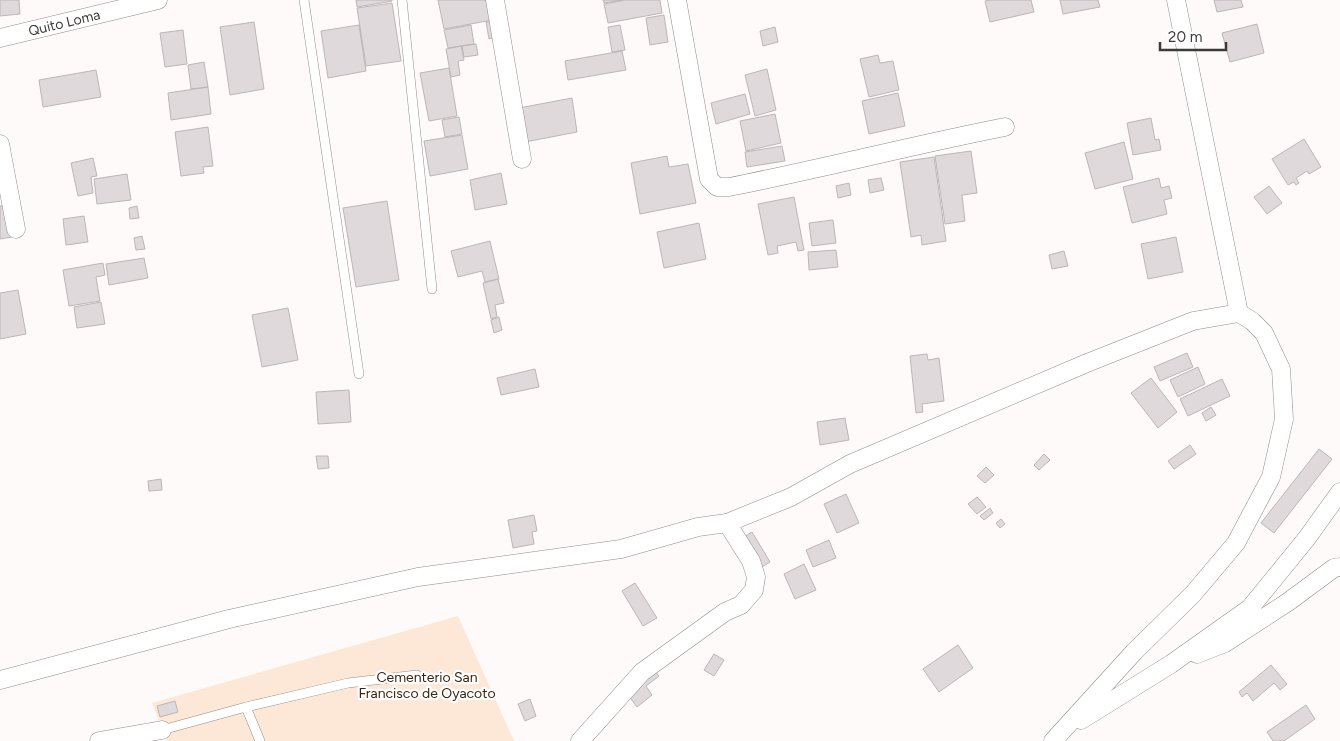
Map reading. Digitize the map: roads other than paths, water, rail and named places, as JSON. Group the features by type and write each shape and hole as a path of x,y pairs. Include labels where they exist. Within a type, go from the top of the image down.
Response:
{"street":[{"name":"Quito Loma","path":"0,38 158,0"},
{"path":"496,0 522,159"},
{"path":"676,0 709,179 717,187 729,187 800,173 924,143 1005,127"},
{"path":"1176,0 1238,313"},
{"path":"0,144 16,229"},
{"path":"0,680 229,618 418,577 621,549 698,527 727,523 791,496 850,464 1087,363 1193,321 1238,313 1252,321 1264,333 1281,369 1284,419 1271,476 1236,543 1193,594 1134,652 1056,737"},
{"path":"1056,737 1171,664 1250,608 1307,538 1340,492"},
{"path":"580,741 642,672 724,612 741,605 754,590 756,577 750,561 727,523"},
{"path":"1171,664 1226,642 1288,602 1334,568 1340,567"},
{"path":"99,741 162,730"}],"lane":[{"path":"304,0 359,374"},
{"path":"402,0 432,289"},
{"path":"162,730 246,707 348,683 417,675"},
{"path":"246,707 260,741"}],"park label":[{"name":"Cementerio San Francisco de Oyacoto","path":"427,686"}]}
